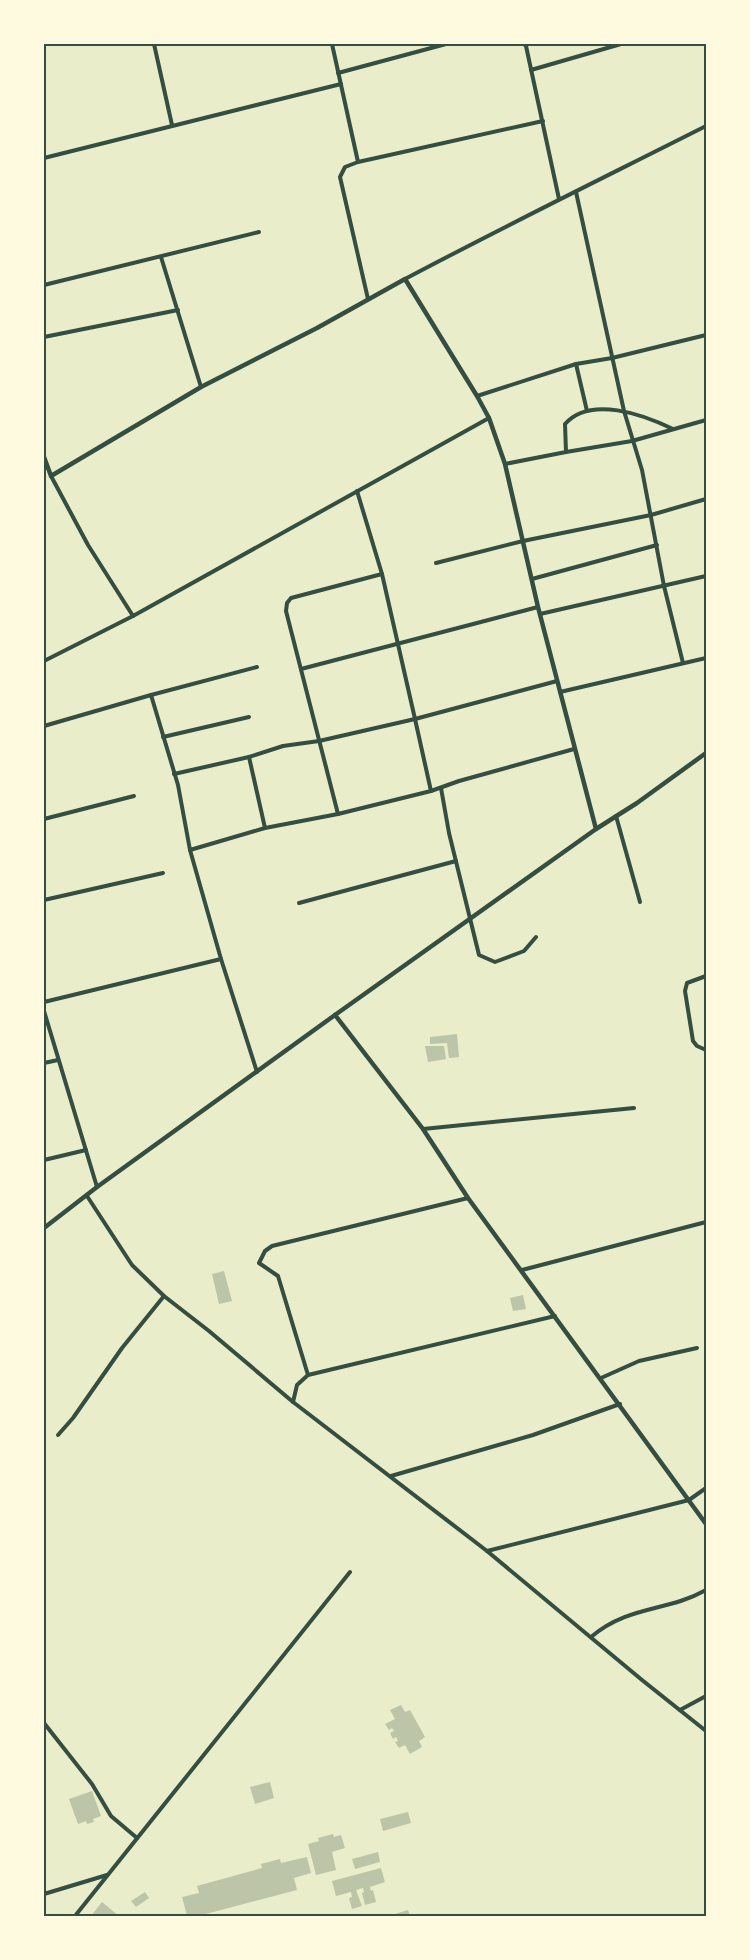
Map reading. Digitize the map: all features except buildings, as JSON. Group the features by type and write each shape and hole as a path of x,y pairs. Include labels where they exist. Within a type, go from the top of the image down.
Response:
{"street":[{"path":"154,44 172,125"},
{"path":"332,44 358,162"},
{"path":"338,73 446,44"},
{"path":"524,44 543,121 559,199"},
{"path":"531,70 622,44"},
{"path":"44,158 341,84"},
{"path":"368,299 340,177 346,167 358,162 543,121"},
{"path":"51,476 201,386 317,328 405,279 559,199 706,126"},
{"path":"576,192 624,411 642,470 664,586 683,663"},
{"path":"44,285 259,232"},
{"path":"161,257 201,386"},
{"path":"405,279 477,396 506,464 538,607 596,829"},
{"path":"44,337 178,310"},
{"path":"477,396 576,364 612,358 706,335"},
{"path":"576,364 587,411"},
{"path":"566,452 565,424 572,417 587,411 624,411 650,418 673,429"},
{"path":"44,661 133,616 488,418"},
{"path":"506,464 632,441 706,420"},
{"path":"44,457 51,476 88,545 133,616"},
{"path":"357,490 382,574 431,791"},
{"path":"436,563 523,541 651,515 706,499"},
{"path":"532,579 657,545"},
{"path":"338,814 286,611 287,603 291,598 382,574"},
{"path":"540,614 706,576"},
{"path":"301,669 538,607"},
{"path":"560,692 706,658"},
{"path":"44,726 257,667"},
{"path":"174,774 249,757 284,746 319,741 414,719 557,681"},
{"path":"151,695 174,774 190,850 221,958 257,1072"},
{"path":"163,737 249,717"},
{"path":"190,850 265,828 338,814 431,791 459,781 574,750"},
{"path":"44,1228 97,1187 335,1015 706,753"},
{"path":"249,757 265,828"},
{"path":"441,788 449,833 479,955 495,962 524,951 536,937"},
{"path":"44,819 134,796"},
{"path":"616,816 640,902"},
{"path":"299,903 456,861"},
{"path":"44,900 163,873"},
{"path":"44,1002 221,958"},
{"path":"706,976 687,983 685,991 693,1041 697,1046 706,1050"},
{"path":"44,1011 97,1187"},
{"path":"335,1015 422,1129 468,1198 706,1524"},
{"path":"44,1063 58,1060"},
{"path":"422,1129 634,1108"},
{"path":"44,1160 86,1150"},
{"path":"87,1196 132,1265 164,1296 209,1331 293,1402 487,1551 706,1731"},
{"path":"308,1375 278,1276 259,1264 265,1251 272,1246 468,1198"},
{"path":"522,1270 706,1222"},
{"path":"58,1435 73,1418 122,1348 164,1296"},
{"path":"293,1402 297,1385 308,1375 555,1316"},
{"path":"600,1378 639,1361 697,1348"},
{"path":"391,1476 533,1435 620,1404"},
{"path":"487,1551 689,1500 706,1488"},
{"path":"75,1916 350,1572"},
{"path":"591,1637 605,1625 622,1616 684,1600 706,1590"},
{"path":"680,1710 706,1696"},
{"path":"44,1722 92,1784 111,1816 137,1838"},
{"path":"44,1894 107,1875"}]}
